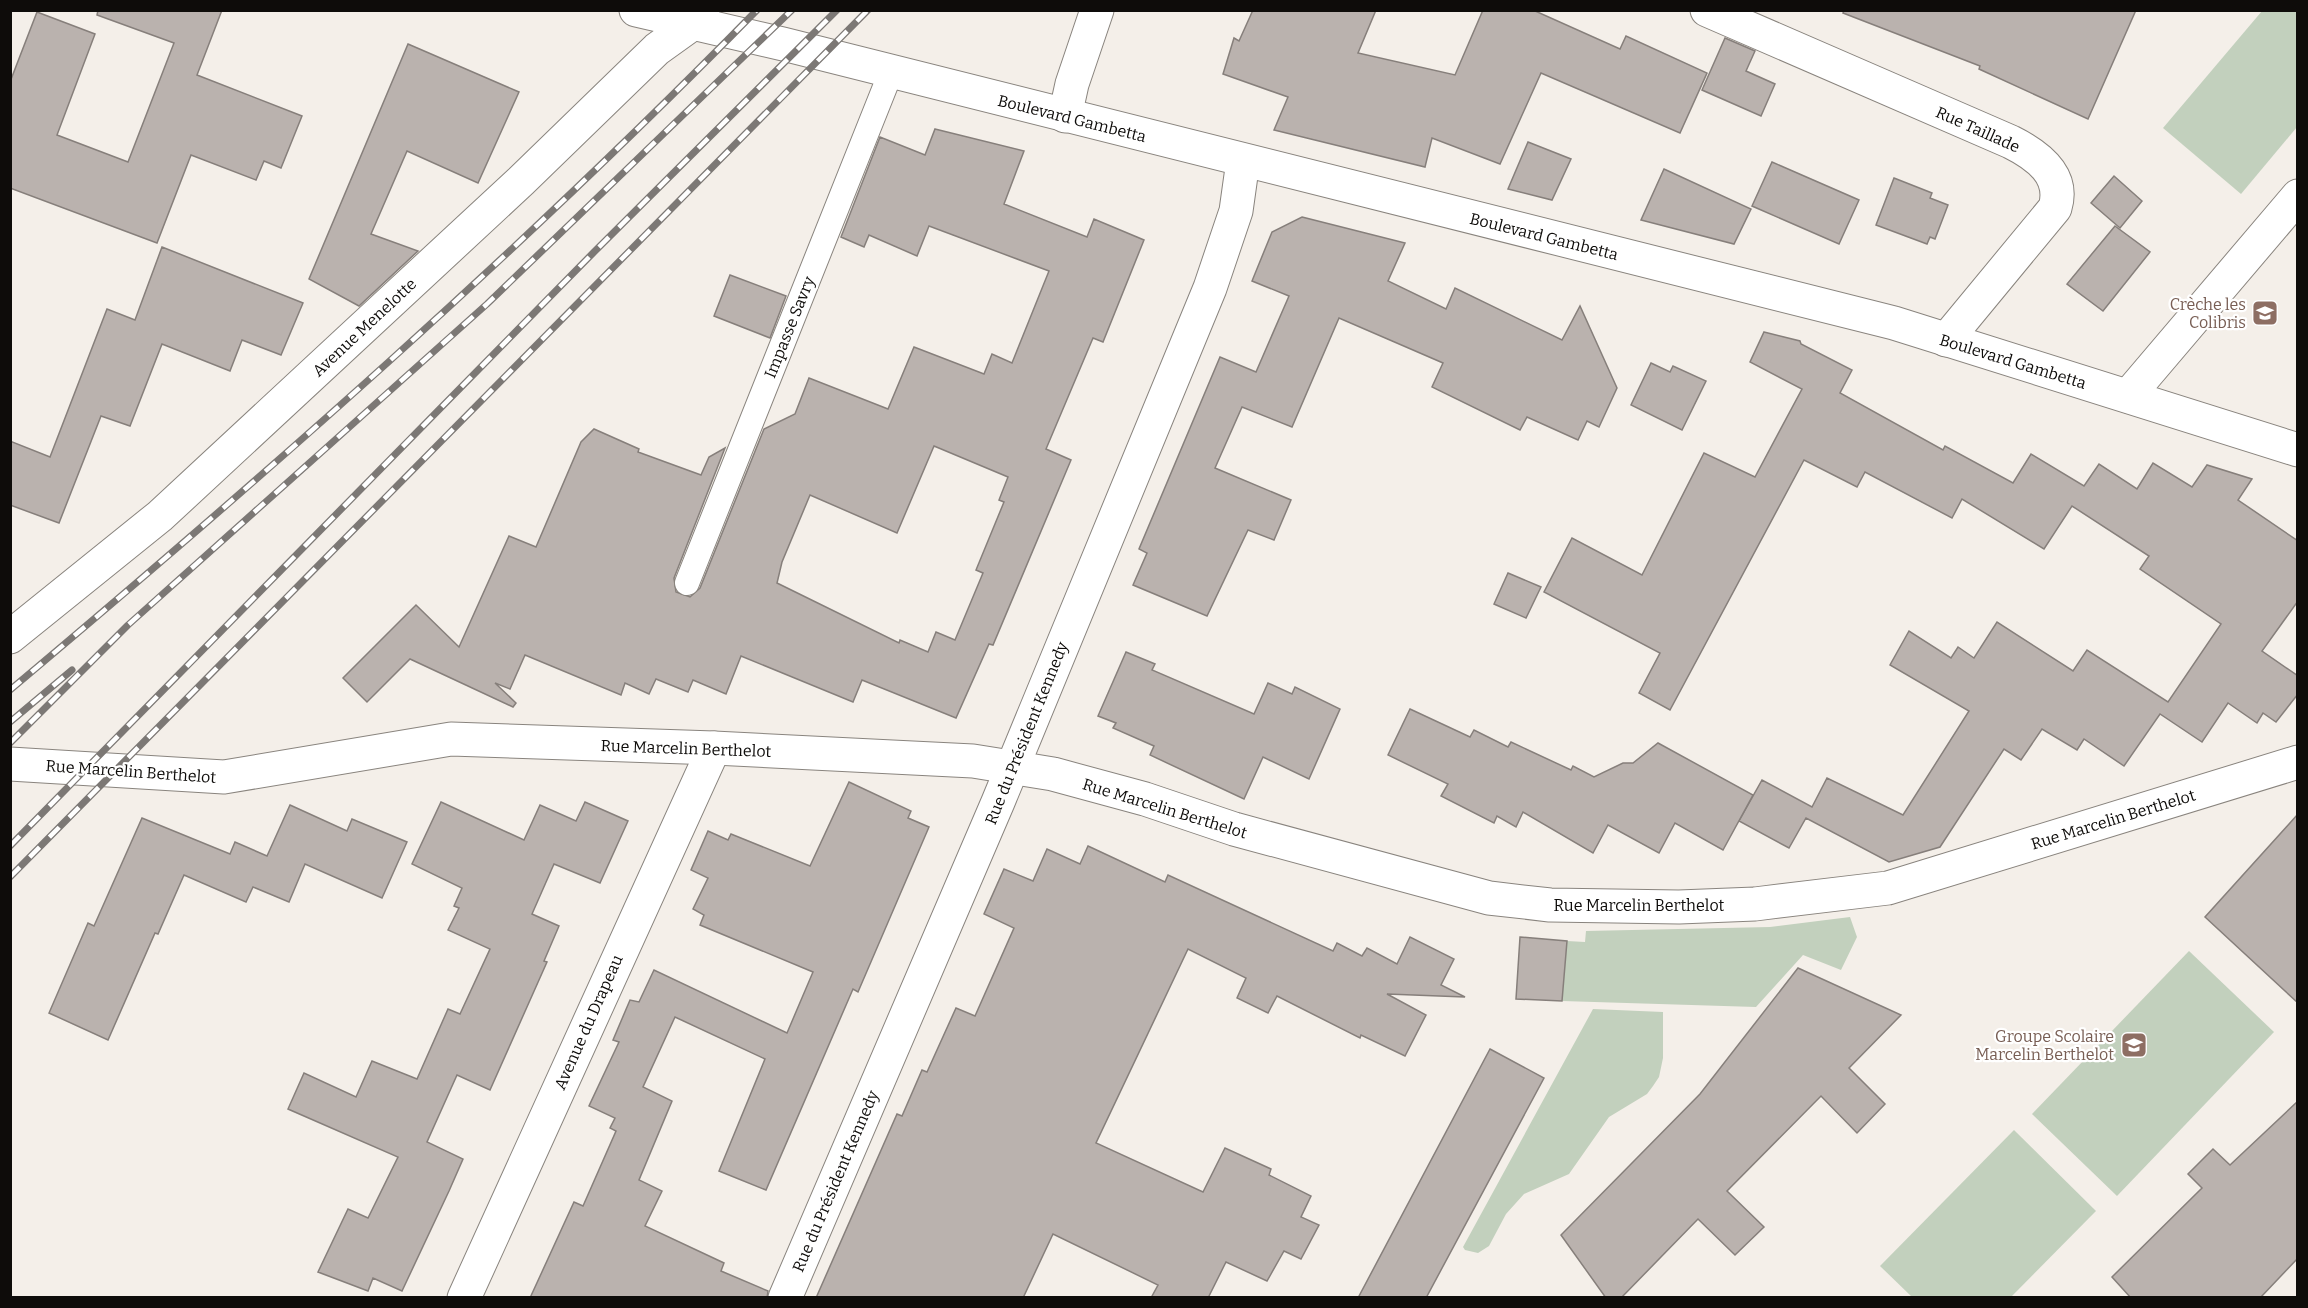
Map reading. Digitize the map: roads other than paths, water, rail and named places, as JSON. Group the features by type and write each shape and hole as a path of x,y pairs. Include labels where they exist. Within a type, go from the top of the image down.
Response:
{"street":[{"name":"Boulevard Gambetta","path":"636,10 702,17 783,44 891,72 1894,323 2298,450"},
{"path":"1065,116 1072,84 1097,10"},
{"name":"Rue Taillade","path":"1707,10 2011,142 2046,166 2057,188 2055,208 1946,340"},
{"name":"Avenue Menelotte","path":"10,637 160,516 521,181 657,49 702,17"},
{"name":"Rue du Président Kennedy","path":"785,1298 1012,766 1210,288 1236,210 1243,161"},
{"path":"2128,396 2298,196"},
{"name":"Rue Marcelin Berthelot","path":"10,764 224,777 451,739 714,748 973,761 1012,766 1088,783 1234,830 1489,897 1550,905 1679,907 1755,904 1888,888 2298,762"},
{"name":"Avenue du Drapeau","path":"464,1298 714,748"}],"lane":[{"name":"Impasse Savry","path":"687,583 891,72"}],"railway":[{"path":"10,690 298,443 392,359 668,100 757,10"},
{"path":"10,743 128,625 487,304 792,10"},
{"path":"10,846 594,252 837,10"},
{"path":"10,877 868,10"},
{"path":"10,722 72,670"}],"place":[{"name":"Crèche les Colibris","path":"2265,313"},
{"name":"Groupe Scolaire Marcelin Berthelot","path":"2134,1045"}]}
